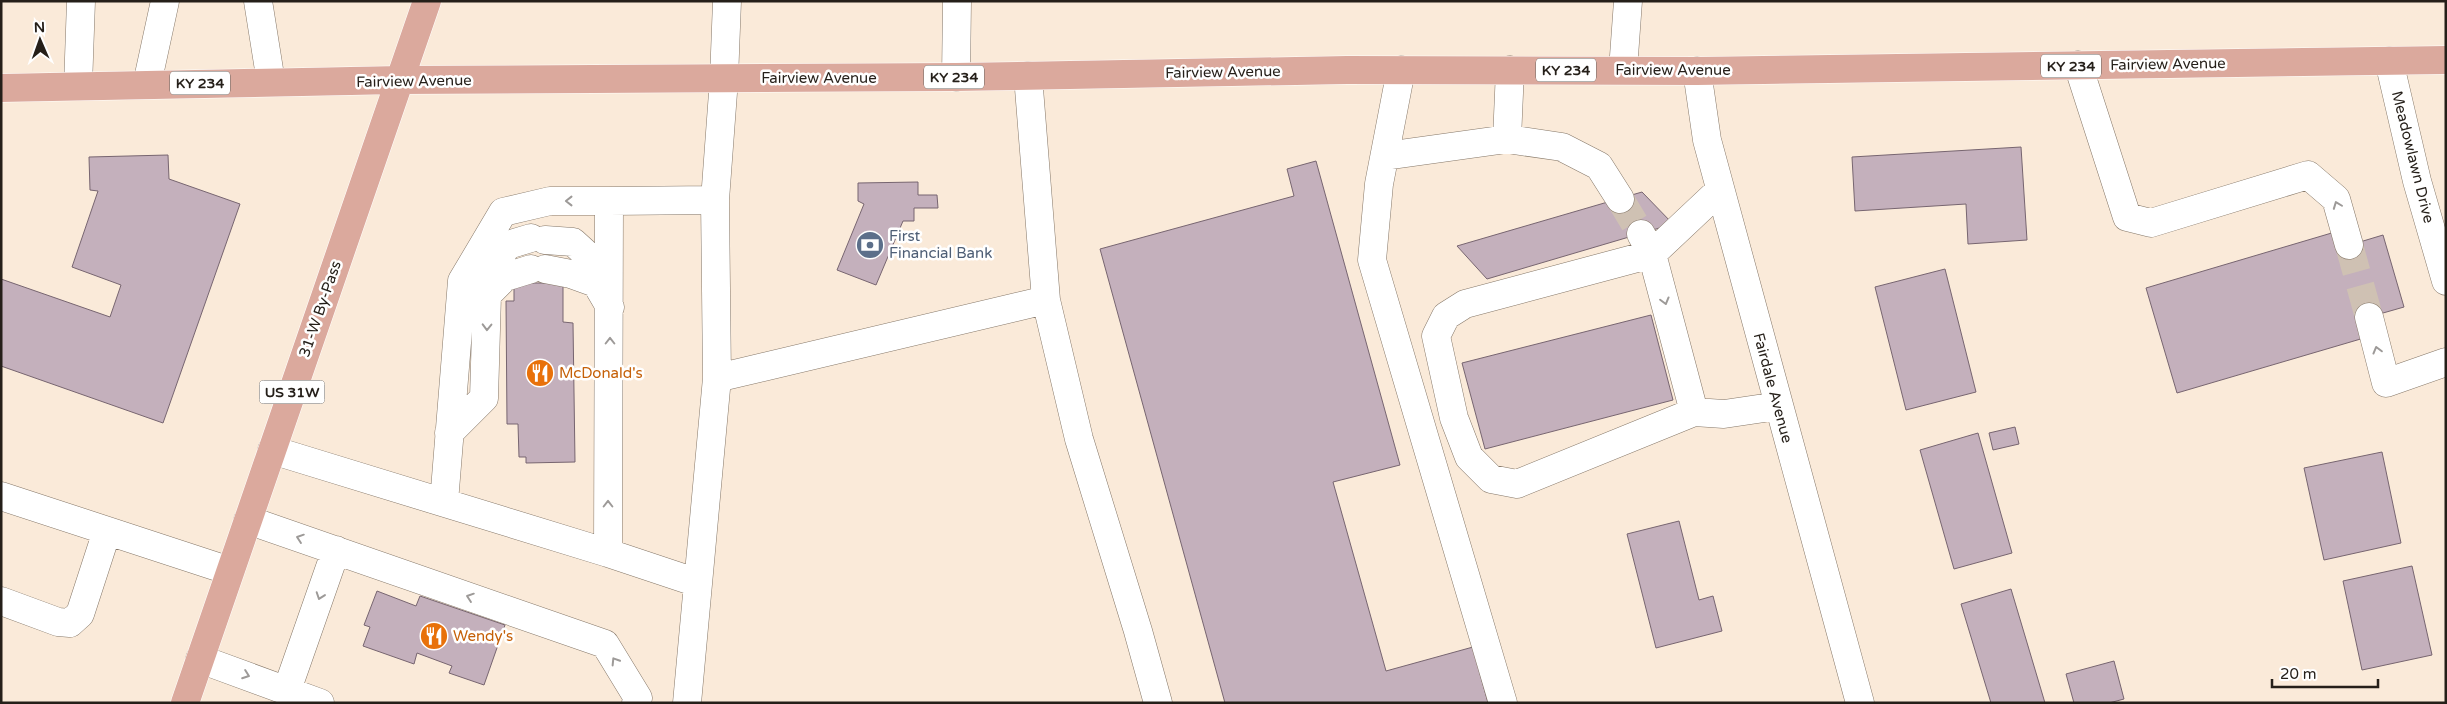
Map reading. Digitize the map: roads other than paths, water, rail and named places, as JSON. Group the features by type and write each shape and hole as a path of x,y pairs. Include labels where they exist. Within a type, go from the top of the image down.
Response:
{"main road":[{"name":"31-W By-Pass","path":"185,703 398,80 427,1"},
{"name":"Fairview Avenue","path":"1,88 398,80 956,77 1401,70 1697,71 2446,60"}],"street":[{"path":"78,86 81,1"},
{"path":"147,84 164,1"},
{"path":"258,1 270,82"},
{"path":"687,703 717,378 715,200 724,79 727,1"},
{"path":"956,77 958,1"},
{"path":"1623,70 1628,1"},
{"name":"Meadowlawn Drive","path":"2388,61 2417,181 2446,281"},
{"path":"2078,65 2127,218 2151,223 2308,175 2336,199 2349,245"},
{"path":"1401,70 1379,184 1372,260 1503,703"},
{"path":"1507,139 1510,70"},
{"name":"Fairdale Avenue","path":"1697,71 1707,140 1860,703"},
{"path":"1028,76 1046,300 1080,439 1158,703"},
{"path":"1385,156 1507,139 1562,147 1599,166 1620,199"},
{"path":"1720,190 1646,244 1465,304 1446,316 1436,336 1454,418 1469,458 1491,479 1517,484 1694,412 1724,414 1778,406"},
{"path":"444,502 462,281 503,212 550,201 715,200"},
{"path":"608,553 609,201"},
{"path":"449,433 484,398 487,296 497,260 508,245 538,239 573,242 584,252 596,283 610,306"},
{"path":"1646,244 1694,412"},
{"path":"487,296 505,277 538,269 571,274 596,283"},
{"path":"717,378 1046,300"},
{"path":"2368,317 2386,383 2446,362"},
{"path":"272,450 608,553 698,583"},
{"path":"1,496 230,570"},
{"path":"248,520 605,644 638,698 636,703"},
{"path":"1,601 58,622 70,623 80,614 107,530"},
{"path":"287,690 336,550"},
{"path":"200,658 320,703"}],"tunnel":[{"path":"1620,199 1641,234"},
{"path":"2349,245 2369,317"}],"place":[{"name":"First Financial Bank","path":"870,245"},
{"name":"McDonald's","path":"540,373"},
{"name":"Wendy's","path":"434,636"}]}
